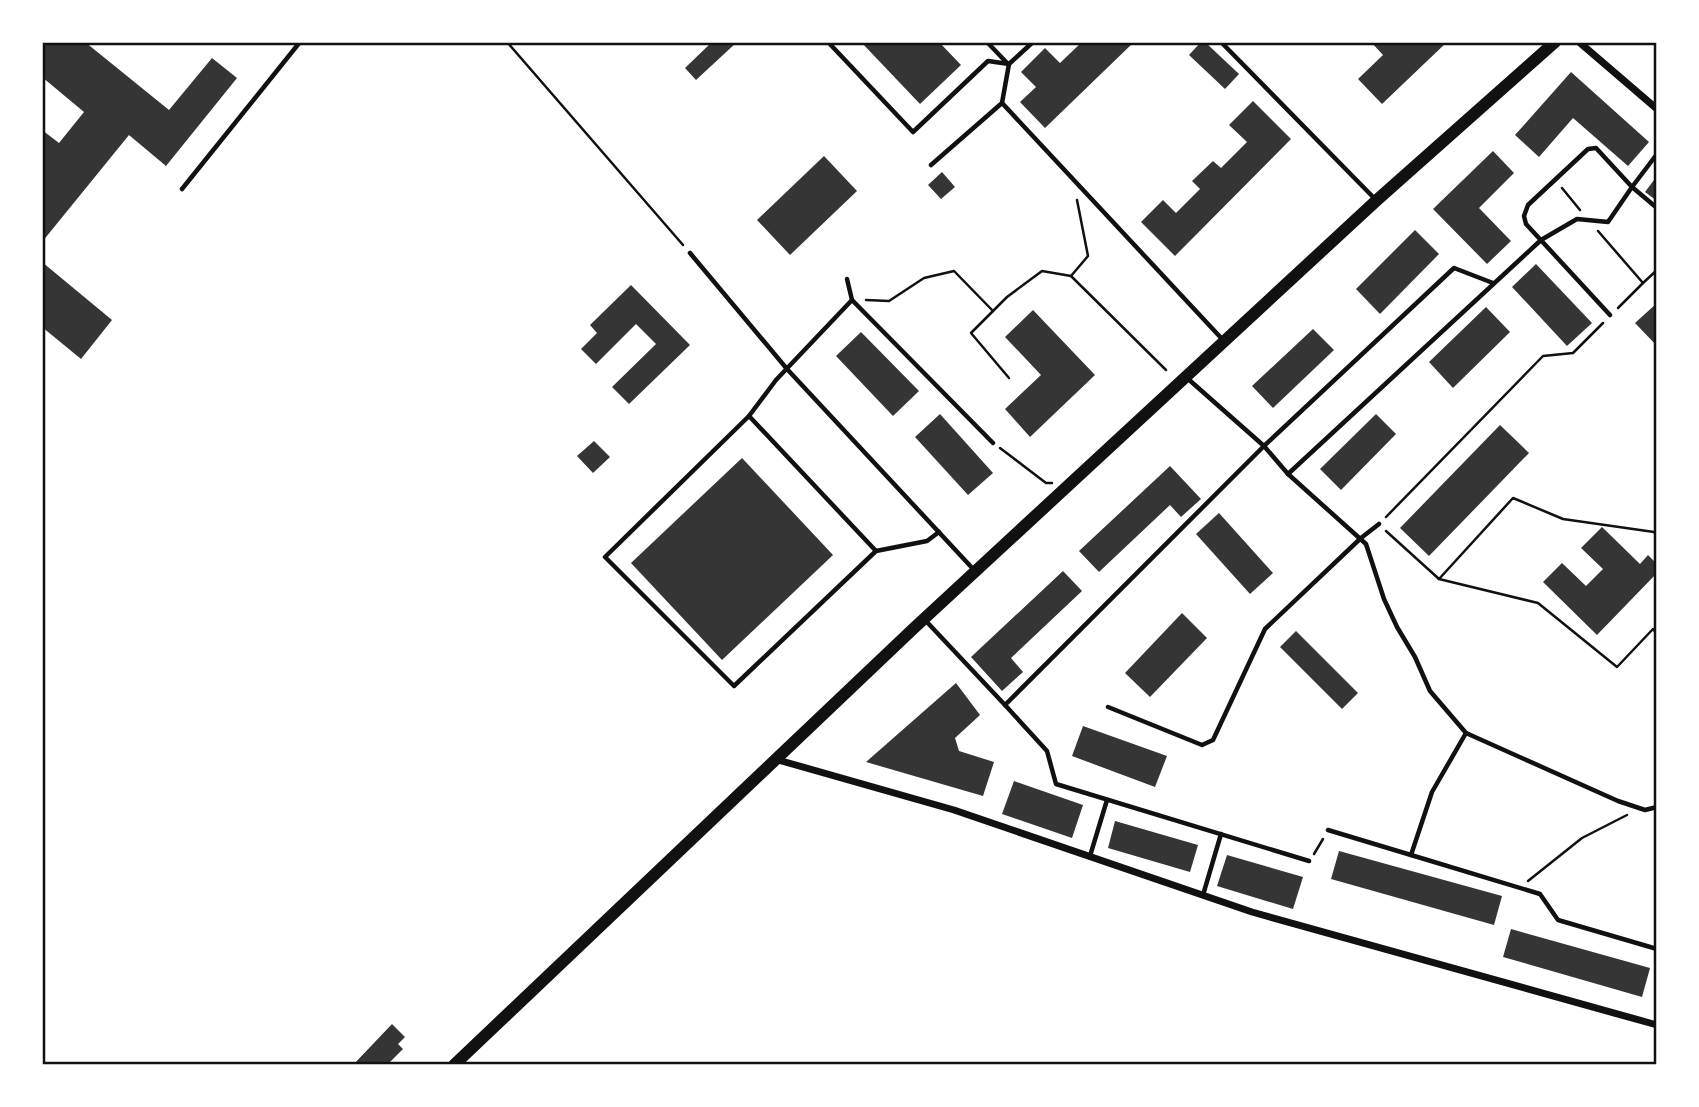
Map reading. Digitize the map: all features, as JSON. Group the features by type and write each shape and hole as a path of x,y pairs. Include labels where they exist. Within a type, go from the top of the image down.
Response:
{"main road":[{"path":"454,1065 975,572 1377,200 1555,42"}],"street":[{"path":"1579,42 1657,108"},
{"path":"778,760 954,810 1252,912 1657,1025"}],"lane":[{"path":"182,189 300,42"},
{"path":"828,42 913,132 988,61 1009,64"},
{"path":"987,42 1009,64"},
{"path":"931,165 1002,103 1009,64 1033,42"},
{"path":"1221,42 1377,200"},
{"path":"1002,103 1224,341"},
{"path":"1610,315 1526,225 1524,216 1528,205 1581,154 1596,148 1632,187 1657,208"},
{"path":"1287,474 1541,240 1577,219 1608,222 1657,154"},
{"path":"690,253 787,369 975,572"},
{"path":"1005,705 1264,446 1454,268 1493,283"},
{"path":"847,279 852,300 993,443"},
{"path":"852,300 787,369 749,416 605,557 734,686 876,551 927,541 939,532"},
{"path":"1186,377 1264,446 1287,474 1366,544 1392,618 1415,657 1430,691 1466,733 1618,801 1645,810 1657,807"},
{"path":"749,416 876,551"},
{"path":"1108,707 1202,745 1213,740 1265,629 1379,524"},
{"path":"925,619 1047,751 1056,784 1310,861"},
{"path":"1411,855 1432,792 1466,733"},
{"path":"1090,856 1107,800"},
{"path":"1328,830 1540,894 1558,919 1657,949"},
{"path":"1203,895 1222,834"}],"path":[{"path":"507,42 690,253"},
{"path":"1555,179 1643,284"},
{"path":"1070,276 1088,256 1074,180"},
{"path":"1657,270 1573,353 1543,356 1379,524 1439,579 1538,603 1617,667 1657,624"},
{"path":"852,300 889,301 924,278 954,271 993,312"},
{"path":"1009,378 971,333 1007,297 1042,271 1070,276 1166,370"},
{"path":"993,443 1046,482 1068,486"},
{"path":"1439,579 1513,498 1563,519 1654,533 1657,536"},
{"path":"1653,629 1657,634"},
{"path":"1520,888 1582,838 1635,810 1645,810"},
{"path":"1310,861 1328,830"}],"building":[{"path":"42,42 85,42 169,110 212,58 237,78 166,166 129,135 42,242 42,130 59,143 84,112 42,77"},
{"path":"712,42 737,42 696,80 685,68"},
{"path":"861,42 939,42 961,65 920,104"},
{"path":"1082,42 1134,42 1045,128 1020,102 1036,87 1021,72 1045,48 1060,63"},
{"path":"1201,42 1205,42 1239,74 1225,89 1189,55"},
{"path":"1371,42 1447,42 1382,104 1358,79 1383,55"},
{"path":"1571,72 1649,142 1628,166 1573,118 1539,157 1515,135"},
{"path":"1253,101 1291,139 1175,256 1141,222 1163,200 1176,213 1200,189 1192,181 1213,161 1221,168 1247,142 1229,125"},
{"path":"1493,151 1514,173 1479,208 1511,241 1487,264 1433,209"},
{"path":"824,156 857,191 790,255 757,220"},
{"path":"942,172 955,187 941,199 928,185"},
{"path":"1657,176 1657,201 1645,192"},
{"path":"1415,230 1439,254 1380,314 1356,289"},
{"path":"42,262 112,320 81,359 42,327"},
{"path":"1536,264 1592,323 1567,346 1512,287"},
{"path":"631,285 690,345 629,404 612,387 656,344 636,324 596,364 581,349 597,333 590,325"},
{"path":"1657,303 1657,346 1635,323"},
{"path":"1486,307 1510,332 1453,388 1429,362"},
{"path":"1033,310 1095,375 1030,437 1005,409 1041,375 1005,337"},
{"path":"1313,329 1334,350 1273,408 1252,386"},
{"path":"861,332 919,391 893,416 836,356"},
{"path":"940,414 993,473 968,495 915,437"},
{"path":"1376,414 1396,434 1341,490 1320,469"},
{"path":"1500,425 1529,453 1429,556 1400,528"},
{"path":"594,441 610,457 593,473 577,456"},
{"path":"742,458 833,555 722,660 631,563"},
{"path":"1170,466 1201,499 1181,517 1170,505 1099,572 1079,551"},
{"path":"1219,513 1273,573 1250,594 1196,534"},
{"path":"1602,527 1640,564 1648,555 1657,564 1657,573 1597,635 1543,582 1562,563 1586,586 1603,569 1581,548"},
{"path":"1063,571 1082,591 1011,658 1023,672 1002,691 971,657"},
{"path":"1182,613 1207,638 1150,697 1125,673"},
{"path":"1296,631 1358,693 1342,709 1280,647"},
{"path":"956,683 980,715 955,738 959,751 994,762 983,796 866,762"},
{"path":"1083,726 1167,756 1155,787 1072,756"},
{"path":"1014,781 1083,805 1072,838 1002,814"},
{"path":"1115,821 1198,845 1190,872 1108,848"},
{"path":"1339,851 1502,896 1494,925 1331,879"},
{"path":"1227,855 1303,877 1293,909 1217,886"},
{"path":"1511,929 1650,968 1642,997 1503,957"},
{"path":"392,1024 405,1037 398,1044 403,1049 387,1065 353,1065"}]}
